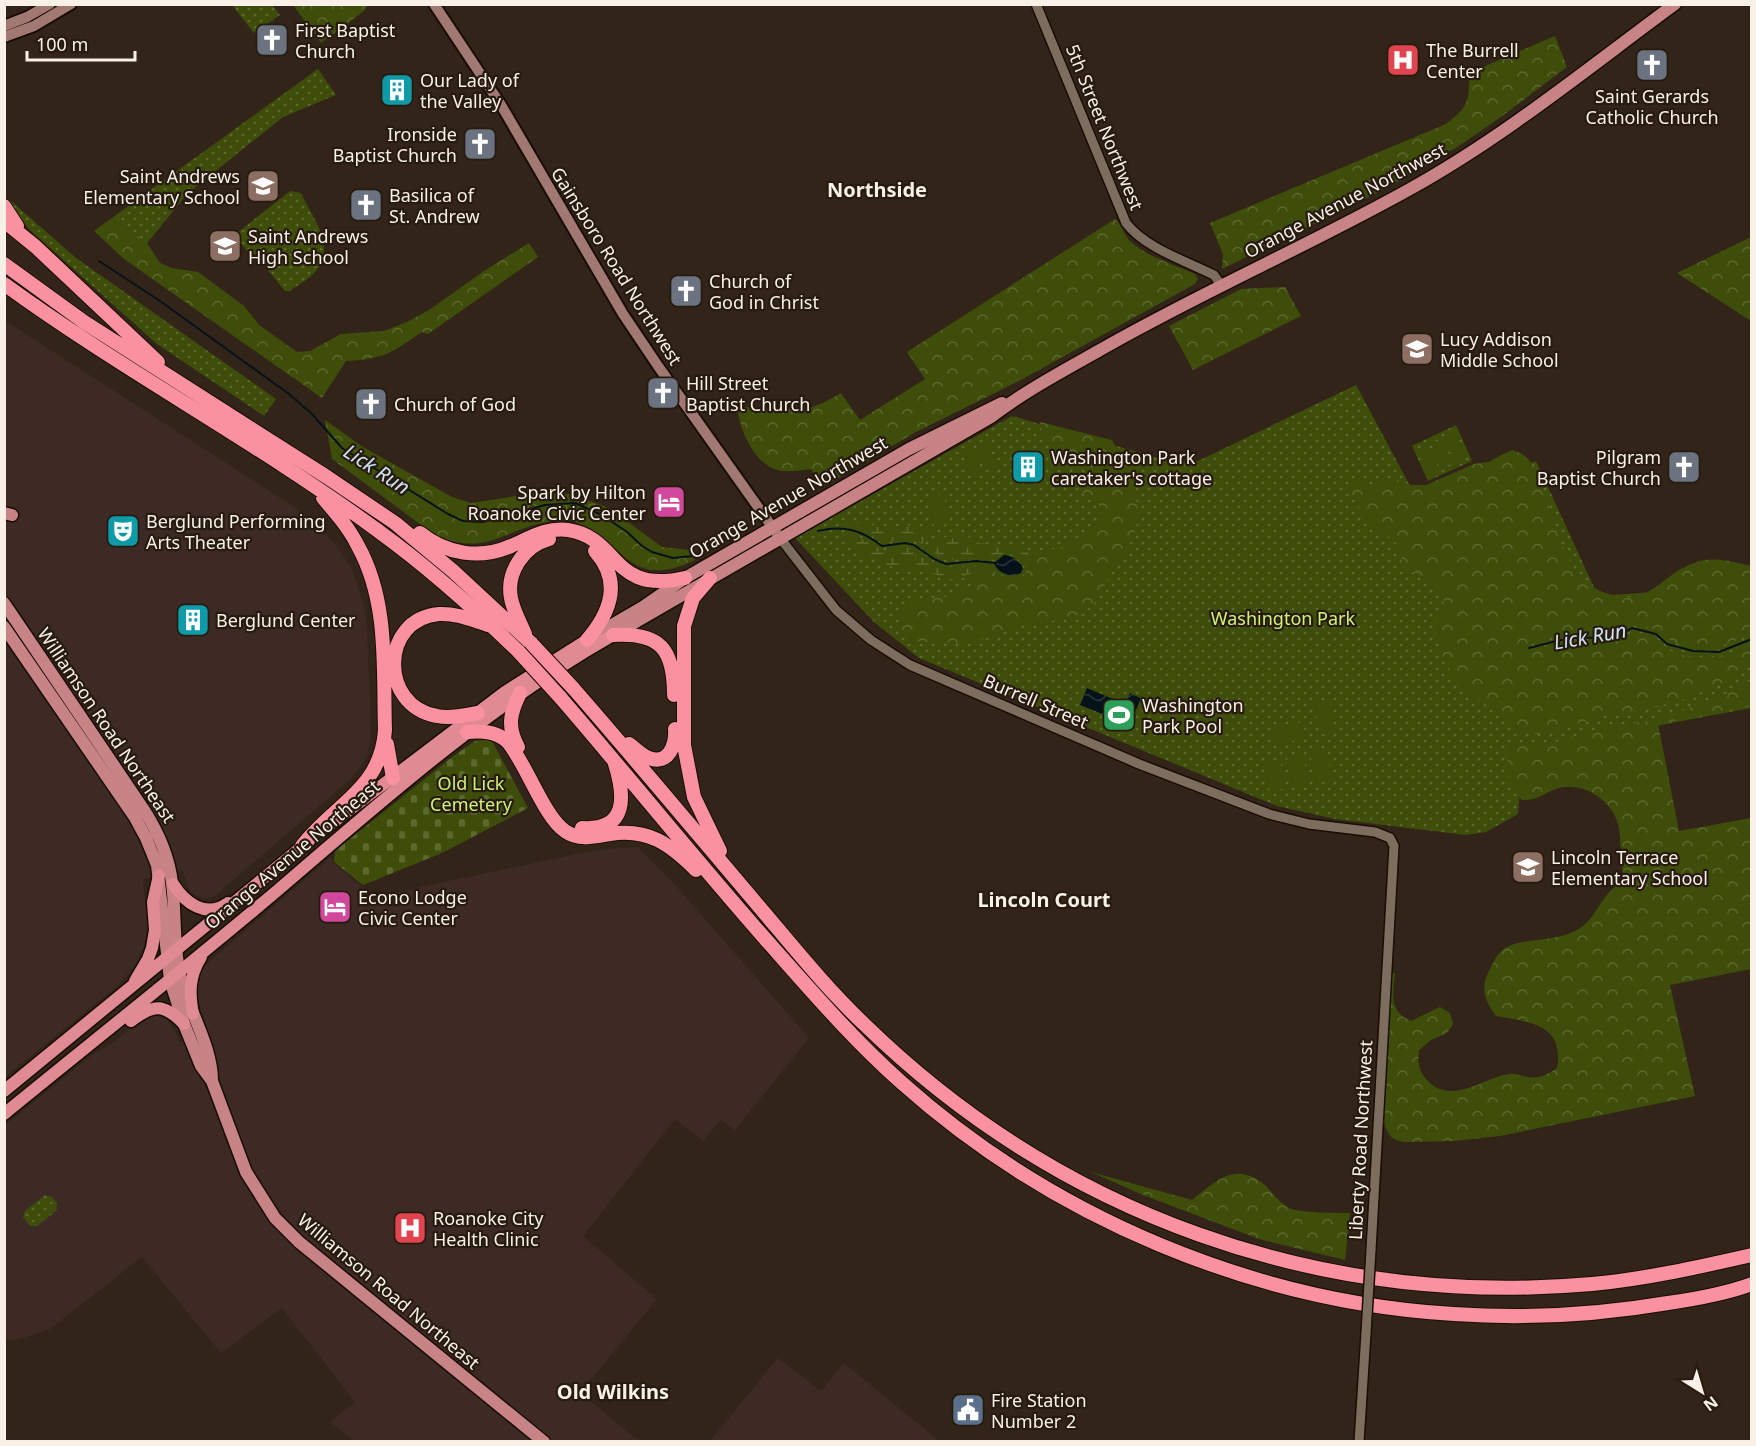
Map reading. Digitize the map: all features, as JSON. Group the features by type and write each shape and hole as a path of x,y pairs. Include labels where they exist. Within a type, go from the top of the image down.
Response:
{"highway":[{"path":"4,206 17,226 36,247"},
{"path":"4,221 36,247 126,330 176,381"},
{"path":"4,264 84,322 294,455 395,523 475,590 573,688 817,974 862,1023 916,1072 967,1112 1034,1157 1139,1212 1199,1236 1271,1257 1347,1274 1419,1284 1483,1288 1551,1287 1619,1281 1681,1271 1752,1255"},
{"path":"5,284 82,338 353,512 411,555 519,652 850,1034 903,1084 962,1132 1010,1165 1083,1208 1233,1273 1297,1291 1348,1302 1433,1313 1487,1316 1567,1315 1634,1308 1713,1295 1752,1284"},
{"path":"302,846 314,830 367,782 380,759 385,730 381,626 376,589 357,544 340,518 314,487"},
{"path":"395,523 413,528 428,540 453,551 474,554 497,551 548,531 571,531 591,539 625,571 635,577 661,583 685,578"},
{"path":"530,643 514,610 510,586 514,570 523,556 536,545 552,538 583,543 595,551 604,563 611,583 603,619 587,640"},
{"path":"710,578 693,598 684,626 684,745 694,797 732,874"},
{"path":"478,713 443,717 420,710 400,691 394,676 394,658 404,634 414,623 429,616 453,615 493,627"},
{"path":"611,733 653,760 665,758 676,739 674,677 669,658 659,645 644,636 613,635"},
{"name":"Orange Avenue Northeast","path":"4,1091 127,992 173,965 207,949 467,732 568,661 613,635"},
{"name":"Orange Avenue Northeast","path":"4,1114 86,1047 259,883 302,846 530,675 587,640"},
{"path":"520,693 510,717 513,737 556,810 569,823 591,829 604,825 616,815 623,795 614,759"},
{"path":"385,730 393,778"},
{"path":"467,732 489,732 502,736 507,741 553,818 565,831 581,837 635,833 664,843 681,855 743,913"},
{"path":"173,965 306,852 314,837"},
{"path":"127,992 141,973 152,948 155,930 153,902 159,875"},
{"path":"172,884 193,906 210,910 222,907 259,883"},
{"path":"193,1014 190,991 192,976 207,949"},
{"path":"86,1047 112,1036 149,1009 161,1008 170,1011 184,1024"}],"main road":[{"path":"4,27 50,4"},
{"path":"4,37 34,26 71,4"},
{"name":"Gainsboro Road Northwest","path":"434,4 501,105 623,314 776,533"},
{"name":"Orange Avenue Northwest","path":"613,635 710,578 776,533 933,436 992,407 1015,399 1155,319 1392,199 1451,165 1515,122 1675,4"},
{"name":"Orange Avenue Northwest","path":"587,640 643,607 685,578 776,533"},
{"name":"Williamson Road Northeast","path":"4,603 155,827 167,856 172,884 173,965 212,1065 212,1081"},
{"name":"Williamson Road Northeast","path":"4,627 142,829 153,853 159,875 184,1024 201,1066 212,1081 246,1172 263,1202 286,1230 327,1266 544,1442"}],"street":[{"name":"5th Street Northwest","path":"1036,4 1126,223 1149,244 1214,275 1221,285"},
{"name":"Burrell Street","path":"776,533 836,610 871,640 910,665 1139,764 1261,811 1309,824 1375,832 1386,835 1392,841"},
{"name":"Liberty Road Northwest","path":"1359,1442 1392,841"}],"shaded area":[{"path":"4,320 296,508 335,544 351,567 367,623 371,733 368,754 352,778 217,894 210,898 203,898 191,893 183,871 143,879 148,928 143,949 134,967 116,987 5,1077"},
{"path":"637,847 676,886 809,1038 735,1130 721,1120 703,1141 675,1119 583,1236 657,1299 580,1393 639,1441 354,1441 330,1422 355,1402 282,1308 221,1353 142,1257 50,1329 20,1339 5,1338 4,1126 93,1054 113,1043 143,1018 156,1015 168,1020 180,1042 208,1031 196,995 199,976 204,966 331,857 333,863 374,897 571,855 605,849"},
{"path":"778,1358 821,1391 844,1363 939,1441 710,1441"}],"green space":[{"path":"232,5 272,5 280,15 254,33"},
{"path":"293,5 368,5 364,11 321,43"},
{"path":"1555,36 1567,67 1460,145 1343,210 1222,269 1223,254 1210,223 1446,124 1459,113 1466,103 1469,73"},
{"path":"318,69 336,95 283,117 188,193 147,243 112,218"},
{"path":"290,191 301,193 323,238 324,248 323,257 316,271 290,291 285,291 255,254 249,253 238,240 237,233"},
{"path":"8,201 11,201 76,258 276,399 264,416 157,344 30,230"},
{"path":"112,218 147,243 160,263 172,268 198,272 244,306 259,325 297,352 310,351 341,334 384,331 407,322 429,310 529,243 538,257 428,334 422,332 387,354 370,359 346,361 322,398 124,259 94,231"},
{"path":"1115,219 1131,242 1138,247 1195,274 1198,279 1195,284 1017,382 914,433 823,487 811,469 782,471 772,468 764,463 750,446 745,437 737,407 807,409 841,393 860,420 925,379 907,352"},
{"path":"1751,237 1751,321 1677,273"},
{"path":"1285,287 1301,316 1193,370 1169,326 1241,289"},
{"name":"Washington Park","path":"1356,385 1423,510 1536,461 1598,596 1751,585 1751,708 1523,751 1518,814 1486,832 1466,835 1335,819 1277,806 919,658 874,622 795,538 1012,416 1176,463 1198,461"},
{"path":"325,420 363,447 452,497 471,503 536,493 571,494 609,508 662,547 690,550 695,560 671,569 652,570 638,566 602,536 587,527 566,520 542,523 488,541 464,543 449,540 432,533 332,459"},
{"path":"1040,422 1112,440 1134,488 1138,514 1136,527 1130,544 1110,574 1103,590 1090,608 1070,618 1026,624 961,643 939,640 920,642 906,637 901,630 900,619 907,606 918,600 945,597 964,590 974,584 973,576 976,572 989,571 1011,578 1019,577 1026,572 1025,562 1030,558 1032,552 1061,548 1093,528 1101,517 1099,505 1092,499 1084,497 1082,488 1092,473 1088,462 1085,458 1054,447 1041,428"},
{"path":"1456,425 1472,461 1428,481 1412,446"},
{"path":"1456,433 1466,456 1455,461 1445,438"},
{"path":"1442,439 1453,463 1442,468 1431,444"},
{"path":"987,441 996,465 985,469 976,445"},
{"path":"1428,445 1439,469 1428,474 1417,450"},
{"path":"973,446 982,471 971,475 962,450"},
{"path":"1512,450 1524,455 1530,461 1569,559 1589,584 1603,592 1619,597 1644,594 1673,574 1704,560 1724,560 1751,566 1751,633 1734,642 1707,648 1688,647 1675,643 1655,630 1630,623 1605,632 1551,638 1528,644 1523,649 1534,651 1569,642 1617,640 1634,632 1652,636 1675,653 1694,657 1723,654 1751,643 1751,666 1723,683 1677,701 1644,710 1597,718 1542,734 1520,731 1466,691 1449,669 1437,640 1436,622 1444,601 1441,593 1428,579 1402,570 1402,559 1397,545 1366,519 1348,485 1352,482 1359,482 1370,485 1395,479 1411,485 1426,485 1474,464 1489,462"},
{"path":"943,493 951,523 934,527 927,498"},
{"path":"853,522 888,527 912,525 932,532 922,544 910,539 886,542 878,540 860,528 838,524"},
{"path":"840,533 856,535 884,551 904,547 917,553 906,570 897,568 860,553"},
{"path":"962,533 979,543 1023,548 1029,554 1028,558 1020,561 1014,555 1003,553 995,559 953,559 945,558 928,548 938,535 951,539"},
{"path":"922,556 943,567 993,566 986,569 974,569 963,578 956,580 924,570 911,570"},
{"path":"1751,680 1751,706 1658,724 1679,831 1751,818 1751,969 1670,985 1695,1096 1500,1136 1454,1141 1404,1142 1393,1138 1388,1133 1384,1122 1390,973 1395,973 1393,995 1395,1007 1404,1017 1411,1021 1440,1007 1450,1013 1453,1024 1447,1033 1431,1040 1419,1050 1418,1060 1423,1076 1439,1089 1449,1091 1469,1088 1509,1074 1532,1078 1545,1075 1557,1068 1558,1053 1555,1042 1550,1034 1532,1023 1496,1016 1485,996 1484,985 1488,973 1498,955 1510,946 1564,935 1583,926 1606,896 1623,882 1619,830 1611,809 1591,792 1574,787 1560,788 1535,799 1522,800 1510,782 1508,749 1514,744 1536,745 1556,742 1594,730 1652,720 1716,699"},
{"path":"1329,700 1335,731 1320,735 1314,703"},
{"path":"1303,722 1306,738 1275,745 1271,729"},
{"name":"Old Lick Cemetery","path":"491,739 528,808 442,853 363,885 334,862 335,851 452,757 475,741"},
{"path":"1327,750 1332,779 1316,783 1310,754"},
{"path":"1303,755 1309,784 1293,787 1287,758"},
{"path":"1280,759 1286,788 1270,792 1264,763"},
{"path":"1091,1172 1192,1200 1222,1178 1239,1174 1248,1175 1262,1183 1280,1202 1294,1210 1350,1213 1345,1260 1259,1239 1143,1195"},
{"path":"45,1195 52,1197 57,1203 56,1211 37,1226 30,1226 23,1217 25,1211"}],"water":[{"path":"1004,555 1020,563 1023,568 1021,573 1009,575 996,567 994,563"},
{"name":"Washington Park Pool","path":"1087,688 1125,704 1130,693 1141,698 1130,725 1080,705"}],"waterway":[{"name":"Lick Run","path":"99,261 160,301 289,394 312,414 342,448 448,514 463,521 483,522 545,505 575,503 602,515 652,552 673,558 693,556"},
{"name":"Lick Run","path":"818,531 852,530 882,546 905,543 914,545 934,559 946,564 976,561 996,563"},
{"name":"Lick Run","path":"1529,648 1567,639 1607,637 1632,628 1656,634 1667,644 1693,651 1719,652 1752,639"}],"place":[{"name":"First Baptist Church","path":"272,40"},
{"name":"The Burrell Center","path":"1403,60"},
{"name":"Saint Gerards Catholic Church","path":"1652,65"},
{"name":"Our Lady of the Valley","path":"397,90"},
{"name":"Ironside Baptist Church","path":"480,144"},
{"name":"Saint Andrews Elementary School","path":"263,186"},
{"name":"Basilica of St. Andrew","path":"366,205"},
{"name":"Saint Andrews High School","path":"225,246"},
{"name":"Church of God in Christ","path":"686,291"},
{"name":"Lucy Addison Middle School","path":"1417,349"},
{"name":"Hill Street Baptist Church","path":"663,393"},
{"name":"Church of God","path":"371,404"},
{"name":"Washington Park caretaker's cottage","path":"1028,467"},
{"name":"Pilgram Baptist Church","path":"1684,467"},
{"name":"Spark by Hilton Roanoke Civic Center","path":"669,502"},
{"name":"Berglund Performing Arts Theater","path":"123,531"},
{"name":"Berglund Center","path":"193,620"},
{"name":"Washington Park Pool","path":"1119,715"},
{"name":"Lincoln Terrace Elementary School","path":"1528,867"},
{"name":"Econo Lodge Civic Center","path":"335,907"},
{"name":"Roanoke City Health Clinic","path":"410,1228"},
{"name":"Fire Station Number 2","path":"968,1410"}],"district":[{"name":"Northside","path":"877,189"},
{"name":"Lincoln Court","path":"1044,899"},
{"name":"Old Wilkins","path":"613,1391"}]}
